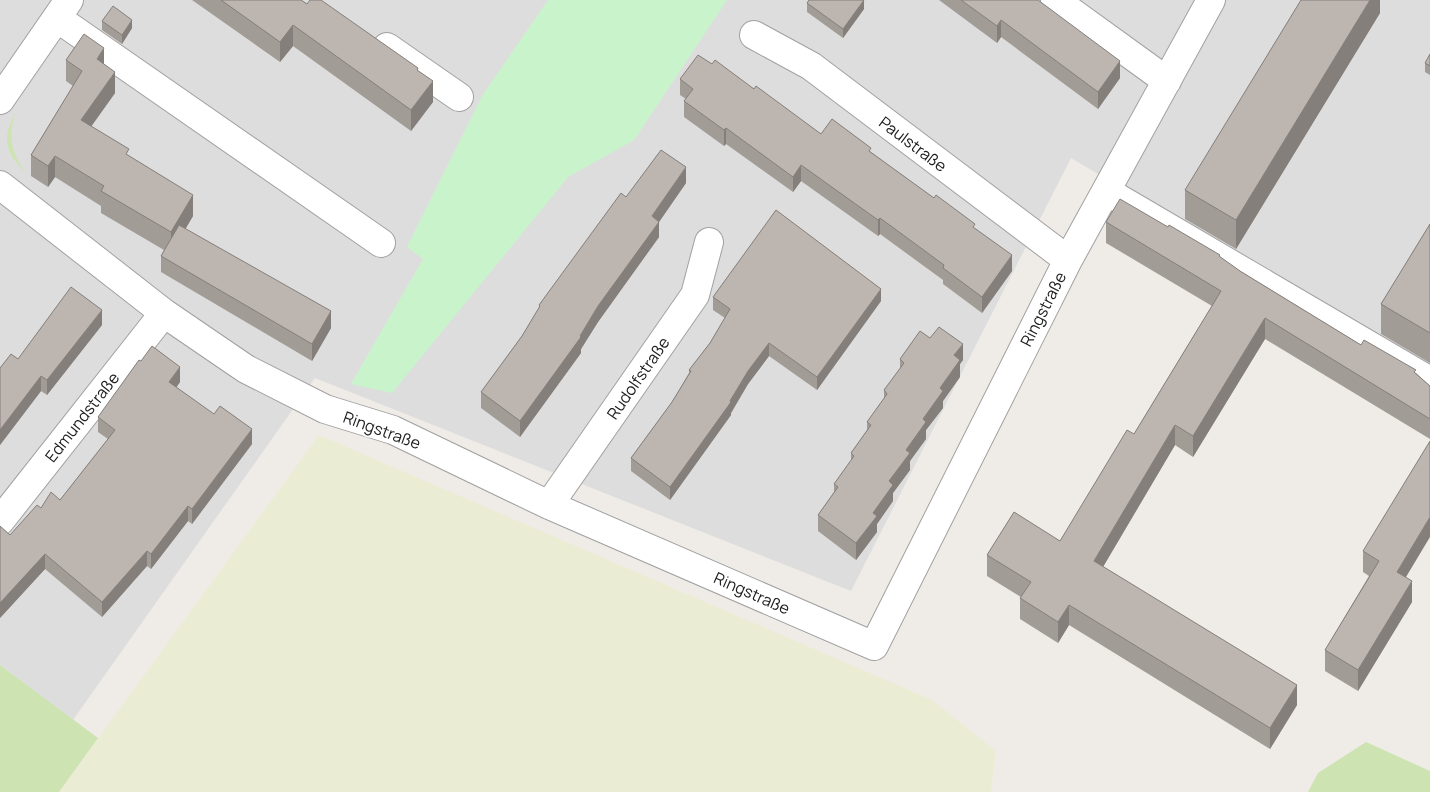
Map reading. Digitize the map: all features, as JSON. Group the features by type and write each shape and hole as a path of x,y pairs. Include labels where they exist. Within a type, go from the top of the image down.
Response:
{"street":[{"path":"1054,0 1167,81"},
{"name":"Ringstraße","path":"0,185 164,313 246,369 318,406 393,430 549,505 874,646 1068,260 1210,0"},
{"path":"0,100 63,9 381,243"},
{"path":"369,34 459,97"},
{"name":"Paulstraße","path":"754,35 811,66 1068,260"},
{"path":"1106,191 1430,381"},
{"name":"Rudolfstraße","path":"549,505 696,295 709,242"},
{"name":"Edmundstraße","path":"0,521 164,313"}],"shaded area":[{"path":"0,0 1430,0 1430,370 1071,158 851,591 315,378 73,720 0,665"}],"green space":[{"path":"548,0 727,0 634,140 568,177 392,393 351,384 423,259 407,247 482,96"},
{"path":"16,112 11,137 12,145 18,161 29,175 15,161 8,146 8,131"},
{"path":"319,435 932,700 996,751 991,792 59,792"},
{"path":"0,665 98,738 59,792 0,792"},
{"path":"1366,742 1430,771 1430,792 1308,792 1318,773"}],"building":[{"path":"221,0 301,0 307,4 310,0 321,0 418,68 417,70 433,81 411,110 293,25 280,42"},
{"path":"809,0 864,0 843,29 807,3"},
{"path":"961,0 1038,0 1120,61 1098,92 1001,20 997,26"},
{"path":"1301,0 1370,0 1236,220 1185,190"},
{"path":"113,6 132,20 122,35 102,21"},
{"path":"84,34 104,48 97,59 115,72 81,120 129,149 126,154 193,195 171,232 101,191 104,186 55,156 48,166 31,155 82,71 66,60"},
{"path":"1430,54 1430,66 1425,63"},
{"path":"698,55 712,64 715,60 754,89 756,86 821,134 832,119 871,148 869,151 934,198 936,195 975,224 973,227 1012,255 982,297 943,268 944,265 880,218 878,220 801,165 793,177 726,128 724,130 684,101 693,89 680,79"},
{"path":"661,150 686,167 652,216 659,222 598,306 581,337 520,421 481,392 522,336 539,305 621,193 626,197"},
{"path":"1120,199 1220,255 1240,271 1361,345 1364,340 1416,370 1414,372 1430,386 1430,419 1265,318 1193,436 1175,425 1094,561 1297,685 1270,728 1069,605 1058,622 1020,598 1031,582 987,555 1014,512 1060,541 1127,430 1134,434 1221,291 1106,222"},
{"path":"776,210 881,289 817,377 769,343 748,371 731,402 670,487 631,458 672,402 691,371 689,370 710,343 730,309 713,297"},
{"path":"1430,224 1430,333 1381,304"},
{"path":"179,225 331,311 312,344 161,256"},
{"path":"71,287 102,310 47,380 41,376 0,430 0,368 11,354 18,359"},
{"path":"939,327 963,344 954,355 960,360 940,388 943,391 923,419 926,422 906,450 910,453 889,481 893,485 873,513 877,516 856,543 818,515 838,487 834,484 854,456 851,453 871,425 867,422 887,394 884,390 904,363 900,359 920,331 930,338"},
{"path":"152,346 180,367 169,382 214,414 220,406 252,429 192,509 188,506 151,554 147,551 102,602 45,554 0,603 0,526 10,535 37,505 41,508 51,492 60,500 115,430 98,417 139,360 141,361"},
{"path":"1430,441 1430,517 1397,572 1412,581 1358,670 1325,650 1379,561 1363,551"}]}
